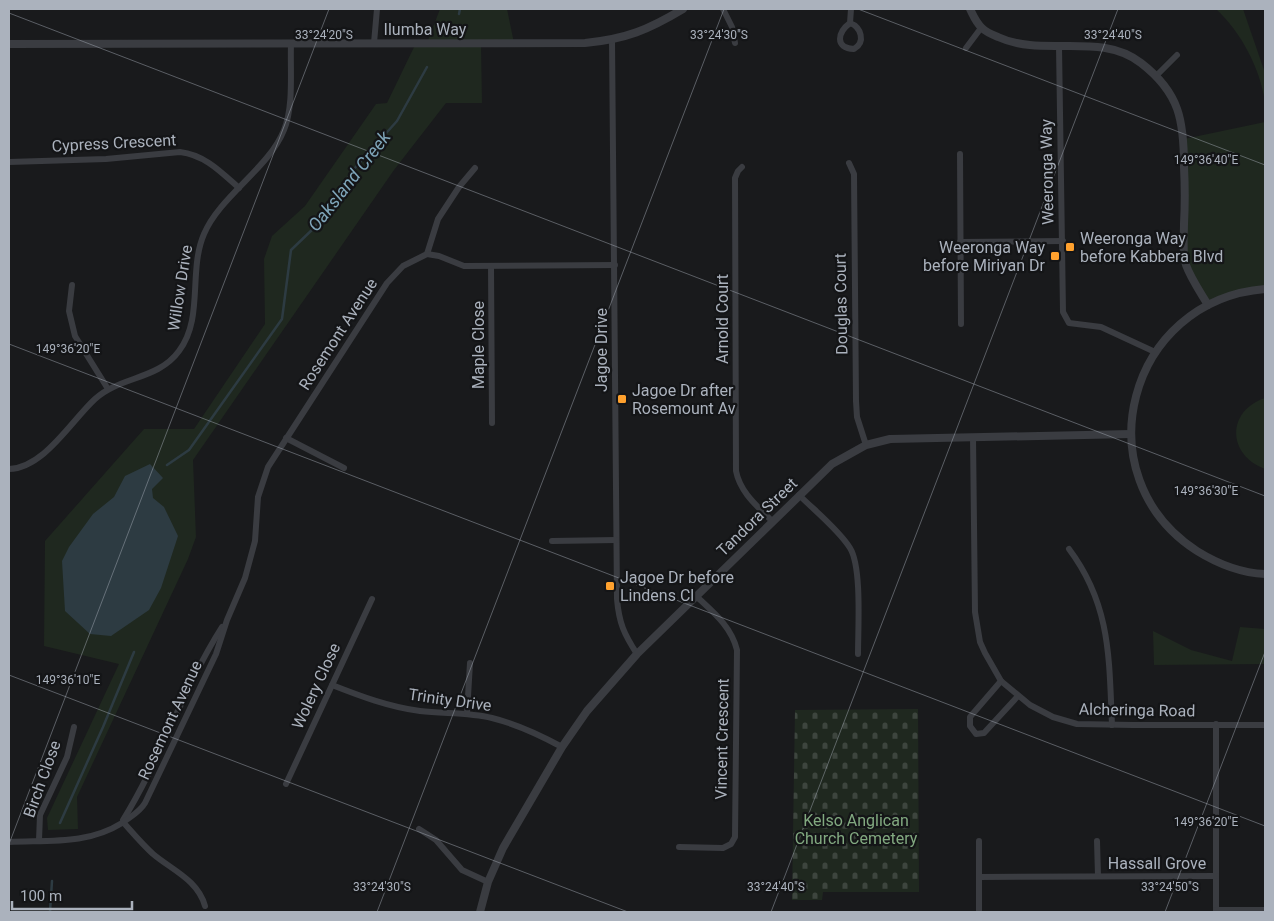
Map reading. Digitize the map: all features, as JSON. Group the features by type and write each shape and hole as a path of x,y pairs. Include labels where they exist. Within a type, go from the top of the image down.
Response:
{"street":[{"path":"374,43 377,9"},
{"name":"Ilumba Way","path":"9,44 585,43 612,40 637,33 652,27 683,9"},
{"path":"723,9 732,27 735,43"},
{"path":"850,23 851,9"},
{"path":"970,9 981,28 1013,43 1030,46 1091,46 1120,52 1140,62 1156,76 1173,97 1183,126 1184,139 1185,257 1189,272 1208,306"},
{"path":"966,48 981,28"},
{"name":"Jagoe Drive","path":"612,40 618,615 626,637 637,654"},
{"name":"Willow Drive","path":"9,469 38,459 95,399 108,389 127,380 152,373 164,366 179,352 189,332 198,253 204,234 214,216 275,147 285,129 289,114 291,44"},
{"name":"Weeronga Way","path":"1058,46 1063,241 1062,312 1066,320 1073,324 1101,327 1155,352"},
{"path":"1156,76 1177,56"},
{"name":"Cypress Crescent","path":"9,162 106,159 180,152 191,153 207,160 239,188"},
{"path":"960,154 961,324"},
{"name":"Douglas Court","path":"849,163 854,174 856,401 857,417 866,445"},
{"name":"Arnold Court","path":"742,167 735,178 736,471 738,481 744,492 772,521"},
{"path":"475,168 459,187 438,219 427,254 439,256 464,266 614,265"},
{"path":"960,242 1063,241"},
{"name":"Rosemont Avenue","path":"9,842 92,837 108,831 140,810 150,794 216,654 227,620 245,578 255,541 258,498 268,467 387,283 403,266 427,254"},
{"name":"Maple Close","path":"491,266 492,424"},
{"path":"72,285 69,311 75,336 108,389"},
{"path":"1265,289 1232,295 1208,306 1177,326 1155,352 1142,378 1132,417 1135,464 1143,487 1159,517 1187,545 1222,564 1255,574 1265,574"},
{"name":"Tandora Street","path":"480,912 488,882 503,848 562,747 604,690 637,654 832,464 866,445 890,439 1132,434"},
{"name":"Alcheringa Road","path":"973,437 975,612 980,642 1001,680 1018,696 1039,710 1062,719 1085,724 1265,725"},
{"path":"286,438 344,468"},
{"path":"799,495 844,540 853,555 857,570 858,654"},
{"path":"552,541 616,540"},
{"path":"1069,549 1091,583 1103,621 1110,670 1112,725"},
{"name":"Vincent Crescent","path":"680,848 727,847 735,837 737,650 729,629 696,596"},
{"name":"Wolery Close","path":"286,784 372,599"},
{"name":"Rosemont Avenue","path":"123,822 139,794 207,650 227,620"},
{"path":"467,713 470,663"},
{"path":"1001,680 970,717 970,726 976,734 984,733 1018,696"},
{"name":"Trinity Drive","path":"332,685 369,699 411,709 467,713 493,719 535,733 562,747"},
{"path":"1216,724 1216,911 1265,910"},
{"name":"Birch Close","path":"39,840 40,815 66,757 74,728"},
{"path":"123,822 153,854 192,884 205,906"},
{"path":"419,829 436,840 462,870 488,882"},
{"path":"979,841 979,912"},
{"name":"Hassall Grove","path":"1097,841 1098,876"},
{"name":"Hassall Grove","path":"980,877 1216,876"}],"green space":[{"path":"440,9 507,9 514,43 481,44 482,103 446,103 394,170 193,460 196,537 188,559 77,797 78,829 48,830 47,818 119,664 44,646 45,541 144,429 194,429 265,324 264,259 272,236 305,206 376,104 387,103 416,43 427,43"},
{"path":"1216,9 1243,9 1265,73 1265,102 1259,76 1248,51 1234,28"},
{"path":"1265,122 1265,289 1208,305 1186,265 1184,139"},
{"path":"1265,398 1265,469 1252,462 1243,454 1238,444 1236,433 1238,422 1243,413 1252,404"},
{"path":"1240,627 1265,629 1265,664 1154,665 1153,631 1191,650 1232,661"},
{"name":"Kelso Anglican Church Cemetery","path":"918,709 919,892 823,892 822,900 792,900 795,710"}],"shaded area":[{"path":"150,464 163,478 152,489 153,498 164,507 178,536 161,588 149,610 111,636 90,634 65,611 62,561 69,547 93,514 114,497 125,476"}],"waterway":[{"name":"Oaksland Creek","path":"459,14 460,9"},
{"name":"Oaksland Creek","path":"167,465 189,450 282,319 291,250 314,228 354,169 397,121 427,67"},
{"name":"Oaksland Creek","path":"60,823 134,652"},
{"name":"Oaksland Creek","path":"50,912 52,881"}],"place":[{"name":"Weeronga Way before Kabbera Blvd","path":"1070,247"},
{"name":"Weeronga Way before Miriyan Dr","path":"1055,256"},
{"name":"Jagoe Dr after Rosemount Av","path":"622,399"},
{"name":"Jagoe Dr before Lindens Cl","path":"610,586"}]}
